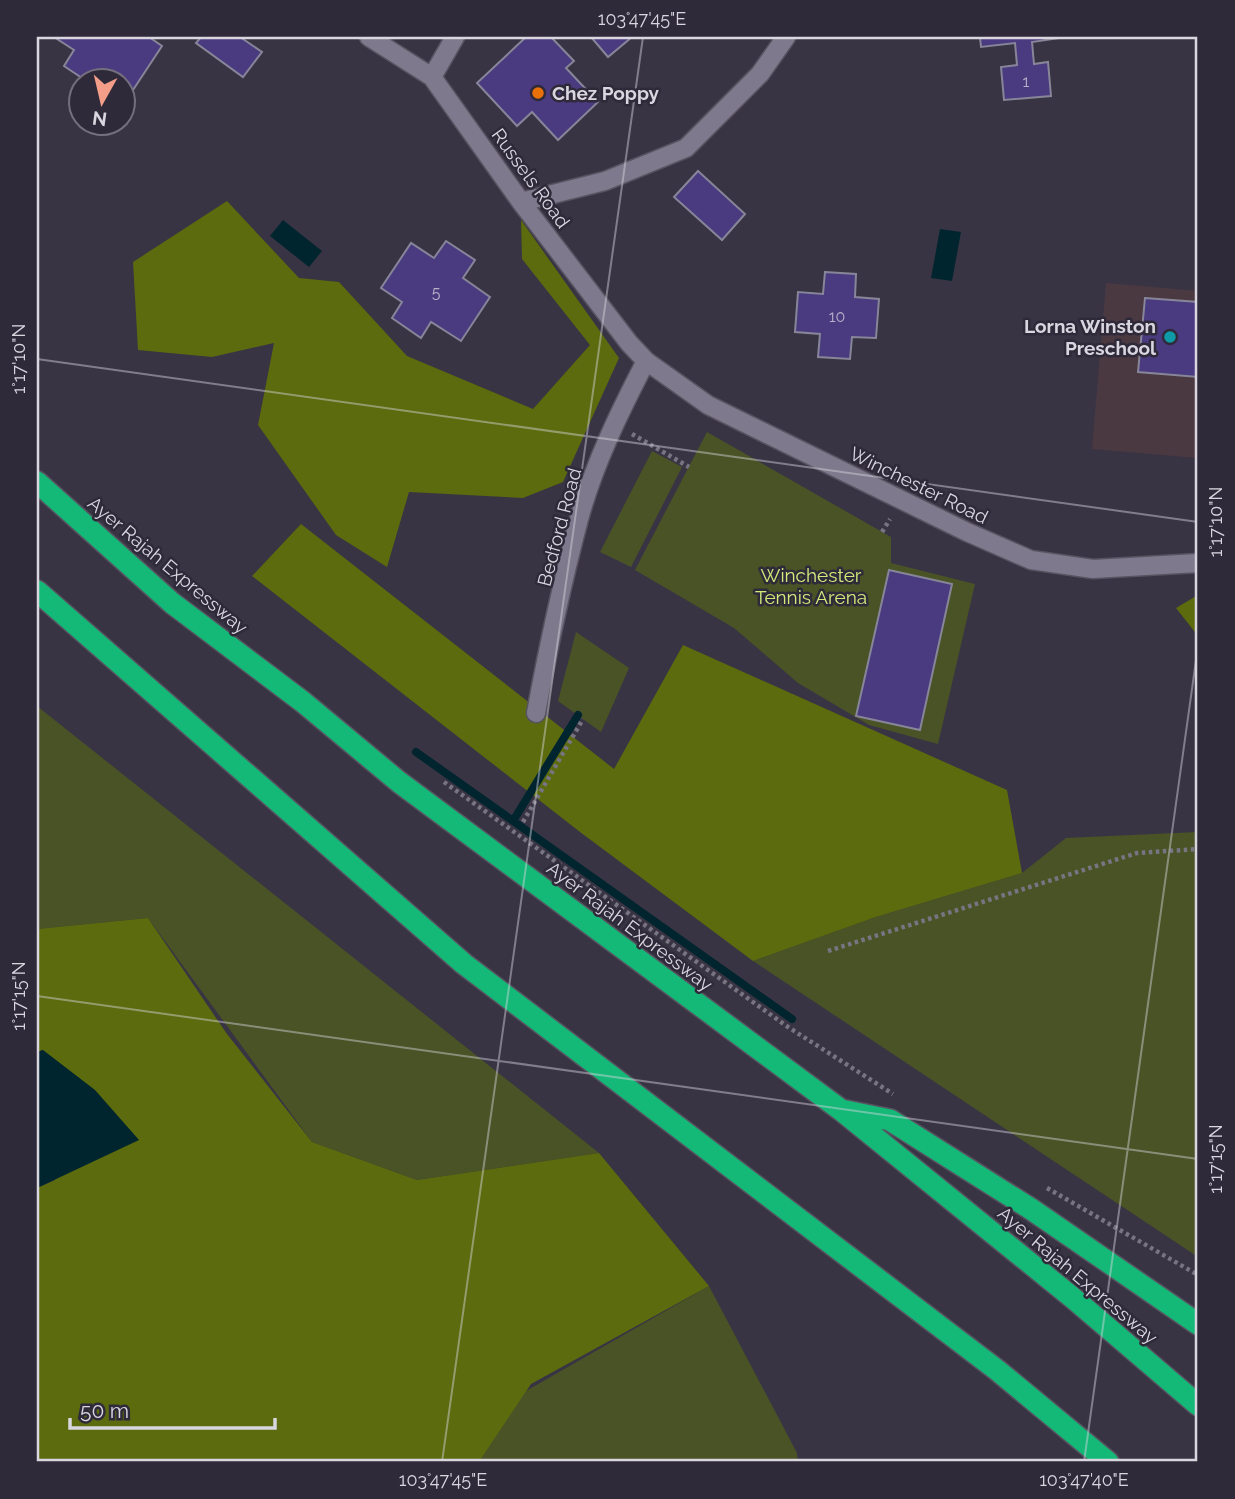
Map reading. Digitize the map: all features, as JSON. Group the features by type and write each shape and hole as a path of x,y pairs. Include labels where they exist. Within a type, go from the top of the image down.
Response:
{"highway":[{"name":"Ayer Rajah Expressway","path":"37,482 172,603 303,702 399,782 841,1111 1073,1298 1198,1405"},
{"path":"37,591 464,964 997,1370 1108,1462"},
{"path":"841,1111 890,1120 1031,1209 1198,1324"}],"street":[{"name":"Russels Road","path":"369,37 432,77 521,202 628,343 646,361"},
{"path":"432,77 455,37"},
{"path":"521,202 605,181 686,148 761,74 786,37"},
{"name":"Bedford Road","path":"536,713 579,518 600,459 646,361"},
{"name":"Winchester Road","path":"646,361 708,405 967,532 1031,560 1093,569 1198,563"}],"path":[{"path":"615,424 689,467"},
{"path":"523,822 583,719"},
{"path":"434,775 788,1027 899,1098"},
{"path":"828,951 1137,853 1198,849"},
{"path":"1047,1188 1198,1275"}],"shaded area":[{"path":"1106,283 1198,291 1198,458 1092,449"}],"green space":[{"path":"227,201 299,278 339,282 407,356 533,409 590,345 522,259 521,220 619,358 563,482 523,498 409,492 387,567 336,535 258,425 274,343 212,357 138,350 133,262"},
{"name":"Winchester Tennis Arena","path":"707,432 891,537 891,563 975,584 938,744 869,725 798,683 734,628 635,570"},
{"path":"652,451 682,467 631,567 600,552"},
{"path":"301,524 614,769 683,645 1007,790 1022,873 876,917 753,961 580,832 252,576"},
{"path":"1198,595 1198,636 1176,608"},
{"path":"576,632 629,668 601,732 558,701"},
{"path":"37,706 599,1153 417,1180 312,1142 148,918 37,929"},
{"path":"1198,832 1198,1257 753,961 876,917 1022,873 1066,838"},
{"path":"148,918 227,1034 312,1142 417,1180 599,1153 709,1286 531,1384 479,1462 37,1462 37,1188 55,1180 43,1050 37,1052 37,929"},
{"path":"709,1286 797,1453 798,1462 479,1462 526,1391"}],"water":[{"path":"283,220 322,251 309,267 270,236"},
{"path":"940,229 961,232 952,281 931,278"},
{"path":"43,1050 95,1090 139,1140 37,1188 37,1052"}],"building":[{"path":"54,37 149,37 162,46 136,85 136,66 66,67 64,66 74,50"},
{"path":"201,37 240,37 262,52 243,77 196,43"},
{"name":"Chez Poppy","path":"526,37 551,37 574,61 566,68 598,102 558,140 532,112 517,126 477,83"},
{"path":"591,37 632,37 608,57"},
{"path":"980,37 1066,37 1032,42 1034,64 1048,62 1051,96 1004,100 1001,67 1017,65 1015,43 981,47"},
{"path":"698,171 745,214 722,240 674,197"},
{"path":"446,241 475,260 463,278 490,297 461,341 431,322 421,338 392,318 402,302 381,288 411,243 434,258"},
{"path":"825,272 856,274 855,297 879,299 876,338 852,337 850,359 818,357 820,334 795,332 798,292 823,294"},
{"name":"Lorna Winston Preschool","path":"1145,298 1198,302 1198,377 1138,372"},
{"path":"889,570 952,584 920,730 856,716"}],"waterway":[{"path":"513,821 578,715"},
{"path":"416,752 792,1019"}],"place":[{"name":"Chez Poppy","path":"538,93"},
{"name":"Lorna Winston Preschool","path":"1170,337"}]}
